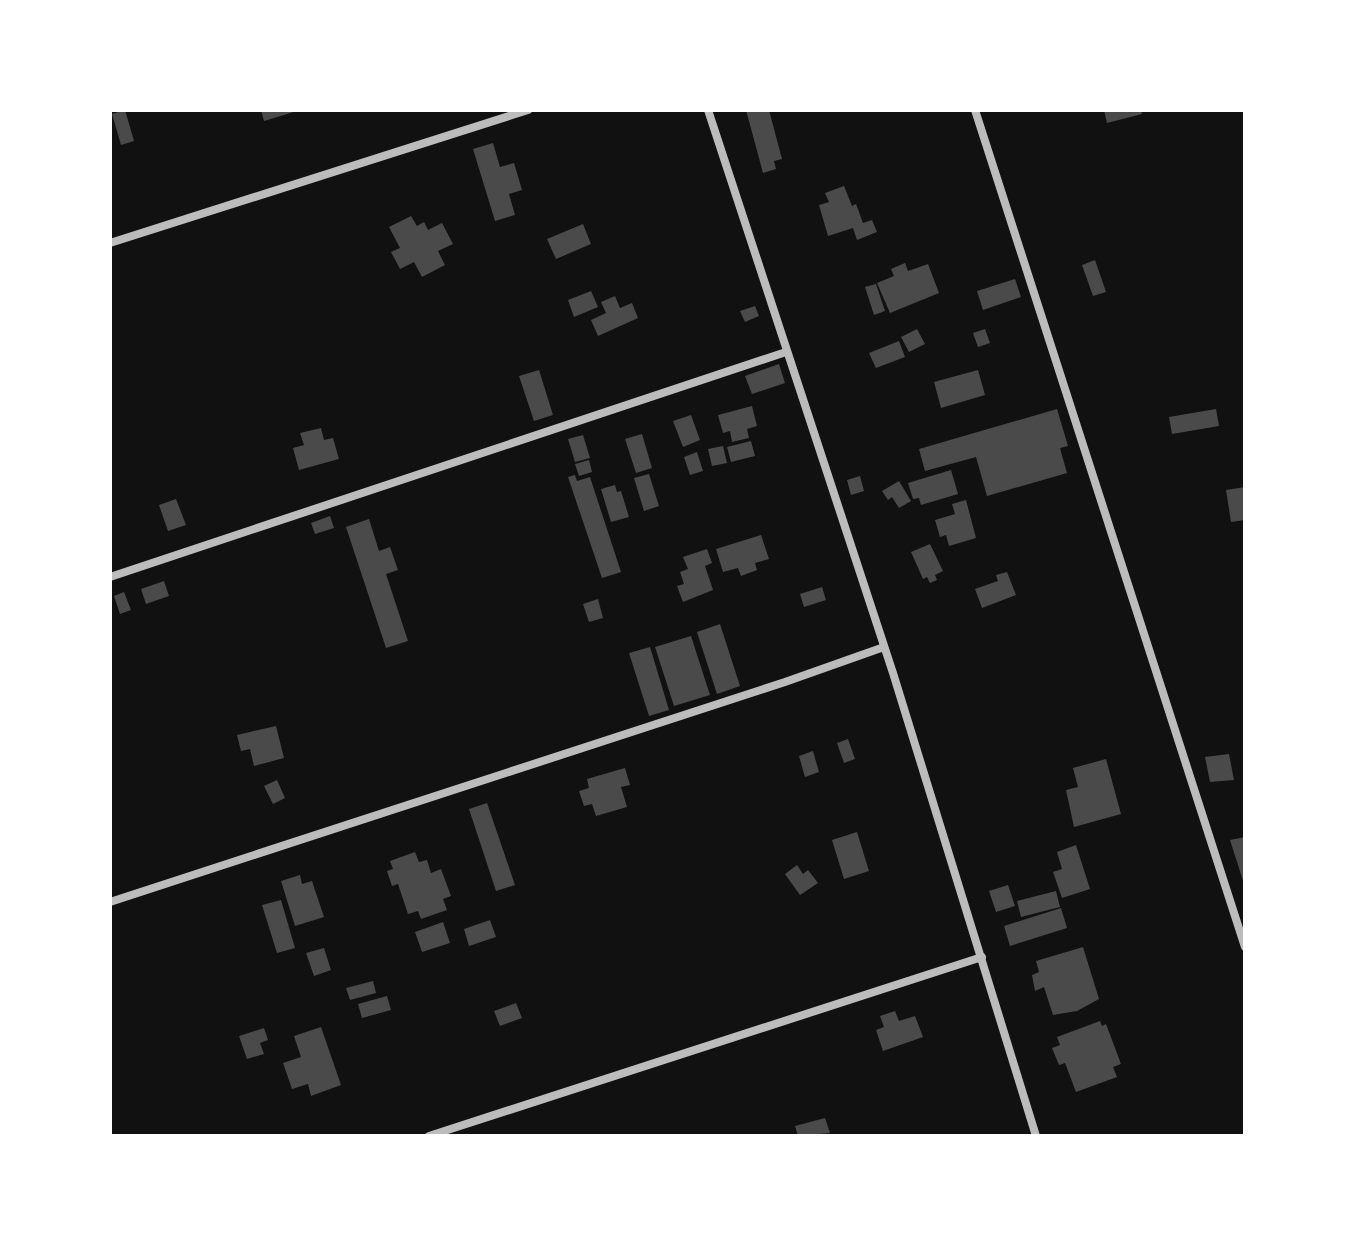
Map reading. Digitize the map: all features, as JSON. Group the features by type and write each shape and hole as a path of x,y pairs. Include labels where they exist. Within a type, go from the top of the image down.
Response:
{"street":[{"path":"110,243 528,110"},
{"path":"708,110 884,647 1036,1136"},
{"path":"975,110 1245,947"},
{"path":"110,577 786,352"},
{"path":"110,902 884,647"},
{"path":"429,1136 982,957"}],"building":[{"path":"125,110 134,141 121,145 112,114"},
{"path":"261,110 297,110 297,111 264,121"},
{"path":"746,110 769,110 782,159 774,161 776,169 763,173"},
{"path":"1104,110 1141,110 1142,114 1107,123"},
{"path":"493,143 500,167 514,163 522,190 509,194 515,215 495,221 473,149"},
{"path":"844,186 852,206 856,204 863,223 872,220 877,232 857,240 853,228 828,236 819,205 829,202 825,193"},
{"path":"411,216 417,226 424,222 428,230 442,223 453,244 438,251 445,265 422,277 414,262 400,269 391,252 400,248 389,227"},
{"path":"583,224 591,244 556,259 547,239"},
{"path":"1095,260 1106,292 1093,296 1082,265"},
{"path":"905,263 908,271 928,264 939,293 890,313 877,283 894,276 891,269"},
{"path":"1015,279 1021,297 983,310 977,291"},
{"path":"876,284 885,311 874,315 865,287"},
{"path":"591,291 598,307 574,317 568,300"},
{"path":"615,296 620,308 632,303 638,318 598,336 591,320 606,313 601,302"},
{"path":"755,306 759,316 745,322 740,311"},
{"path":"917,329 925,344 909,352 901,337"},
{"path":"985,329 990,343 978,347 973,333"},
{"path":"899,341 905,357 876,368 869,353"},
{"path":"779,364 785,383 752,394 745,376"},
{"path":"539,370 553,415 534,421 519,376"},
{"path":"978,370 985,395 941,408 934,382"},
{"path":"752,406 757,426 747,429 749,438 732,442 730,431 723,433 718,415"},
{"path":"1057,409 1068,446 1060,448 1067,473 987,496 976,457 925,471 919,449"},
{"path":"1216,409 1219,426 1172,434 1169,417"},
{"path":"691,415 700,440 683,447 673,421"},
{"path":"321,428 324,440 333,438 339,459 299,470 293,448 304,445 300,433"},
{"path":"642,434 652,468 636,473 625,439"},
{"path":"583,435 590,458 575,462 568,439"},
{"path":"751,441 755,456 731,462 727,447"},
{"path":"723,446 727,463 712,466 708,449"},
{"path":"697,452 703,471 690,475 684,457"},
{"path":"589,460 592,472 579,476 575,464"},
{"path":"951,470 958,494 921,505 919,498 913,499 908,483"},
{"path":"649,474 659,506 644,511 634,478"},
{"path":"575,475 577,481 590,477 621,572 602,578 568,477"},
{"path":"860,476 864,491 851,495 847,480"},
{"path":"899,481 911,501 899,508 892,497 888,500 882,491"},
{"path":"615,485 617,492 621,491 629,517 611,522 601,489"},
{"path":"1245,487 1245,520 1231,522 1226,490"},
{"path":"176,499 186,525 168,531 159,505"},
{"path":"966,500 976,538 949,546 946,535 940,537 935,520 955,514 952,504"},
{"path":"330,516 334,528 315,534 311,523"},
{"path":"369,519 379,551 390,547 398,570 386,574 408,641 386,648 346,527"},
{"path":"761,535 769,559 755,563 757,570 741,576 738,568 723,572 716,549"},
{"path":"930,544 943,571 935,575 937,580 930,583 927,577 923,579 911,552"},
{"path":"707,549 712,563 705,566 713,590 683,602 677,586 684,584 680,572 688,569 683,557"},
{"path":"1007,572 1016,595 982,608 975,589 998,581 996,575"},
{"path":"164,581 169,596 146,604 141,589"},
{"path":"822,587 826,600 804,607 800,594"},
{"path":"124,592 131,610 120,614 114,596"},
{"path":"598,599 603,618 589,622 583,604"},
{"path":"720,624 740,686 717,694 697,632"},
{"path":"691,636 710,695 674,706 655,647"},
{"path":"650,647 669,710 649,716 629,653"},
{"path":"276,726 284,758 254,766 250,749 241,751 237,735"},
{"path":"848,739 855,759 844,763 837,743"},
{"path":"813,751 819,772 805,777 799,756"},
{"path":"1229,754 1234,780 1210,782 1205,757"},
{"path":"1106,759 1121,814 1074,827 1066,790 1078,787 1073,768"},
{"path":"625,768 630,785 621,787 627,807 596,816 592,804 584,806 579,791 589,788 587,779"},
{"path":"277,780 285,798 273,804 264,786"},
{"path":"487,803 515,885 496,891 469,809"},
{"path":"857,832 869,871 844,879 832,840"},
{"path":"1245,837 1245,884 1244,884 1230,840"},
{"path":"1076,845 1090,889 1062,898 1053,872 1062,869 1057,852"},
{"path":"415,852 419,862 427,860 431,873 441,869 451,896 443,899 447,910 421,919 418,911 408,914 398,884 392,886 387,871 393,869 390,861"},
{"path":"797,865 803,874 808,870 818,883 800,895 785,874"},
{"path":"300,875 302,884 312,881 324,917 295,926 281,881"},
{"path":"1008,885 1015,906 996,912 989,891"},
{"path":"1056,891 1060,907 1021,917 1017,901"},
{"path":"281,900 295,948 277,953 262,905"},
{"path":"1061,908 1067,928 1010,946 1004,926"},
{"path":"490,920 496,937 469,946 464,929"},
{"path":"443,922 450,943 422,952 415,932"},
{"path":"1083,947 1099,999 1077,1011 1053,1015 1044,987 1035,991 1032,975 1039,972 1036,961"},
{"path":"324,948 331,970 314,976 306,953"},
{"path":"373,981 376,993 350,1000 346,988"},
{"path":"387,996 391,1010 362,1018 358,1004"},
{"path":"516,1003 522,1018 500,1026 494,1011"},
{"path":"895,1011 899,1021 915,1016 923,1037 883,1051 876,1030 884,1027 880,1016"},
{"path":"1100,1021 1102,1026 1106,1024 1121,1064 1113,1067 1117,1077 1076,1092 1065,1063 1059,1065 1052,1048 1060,1045 1057,1037"},
{"path":"321,1027 341,1085 311,1096 308,1084 292,1089 283,1063 301,1057 294,1036"},
{"path":"264,1028 268,1040 260,1043 264,1054 247,1059 239,1036"},
{"path":"825,1118 830,1133 798,1136 795,1126"}]}
